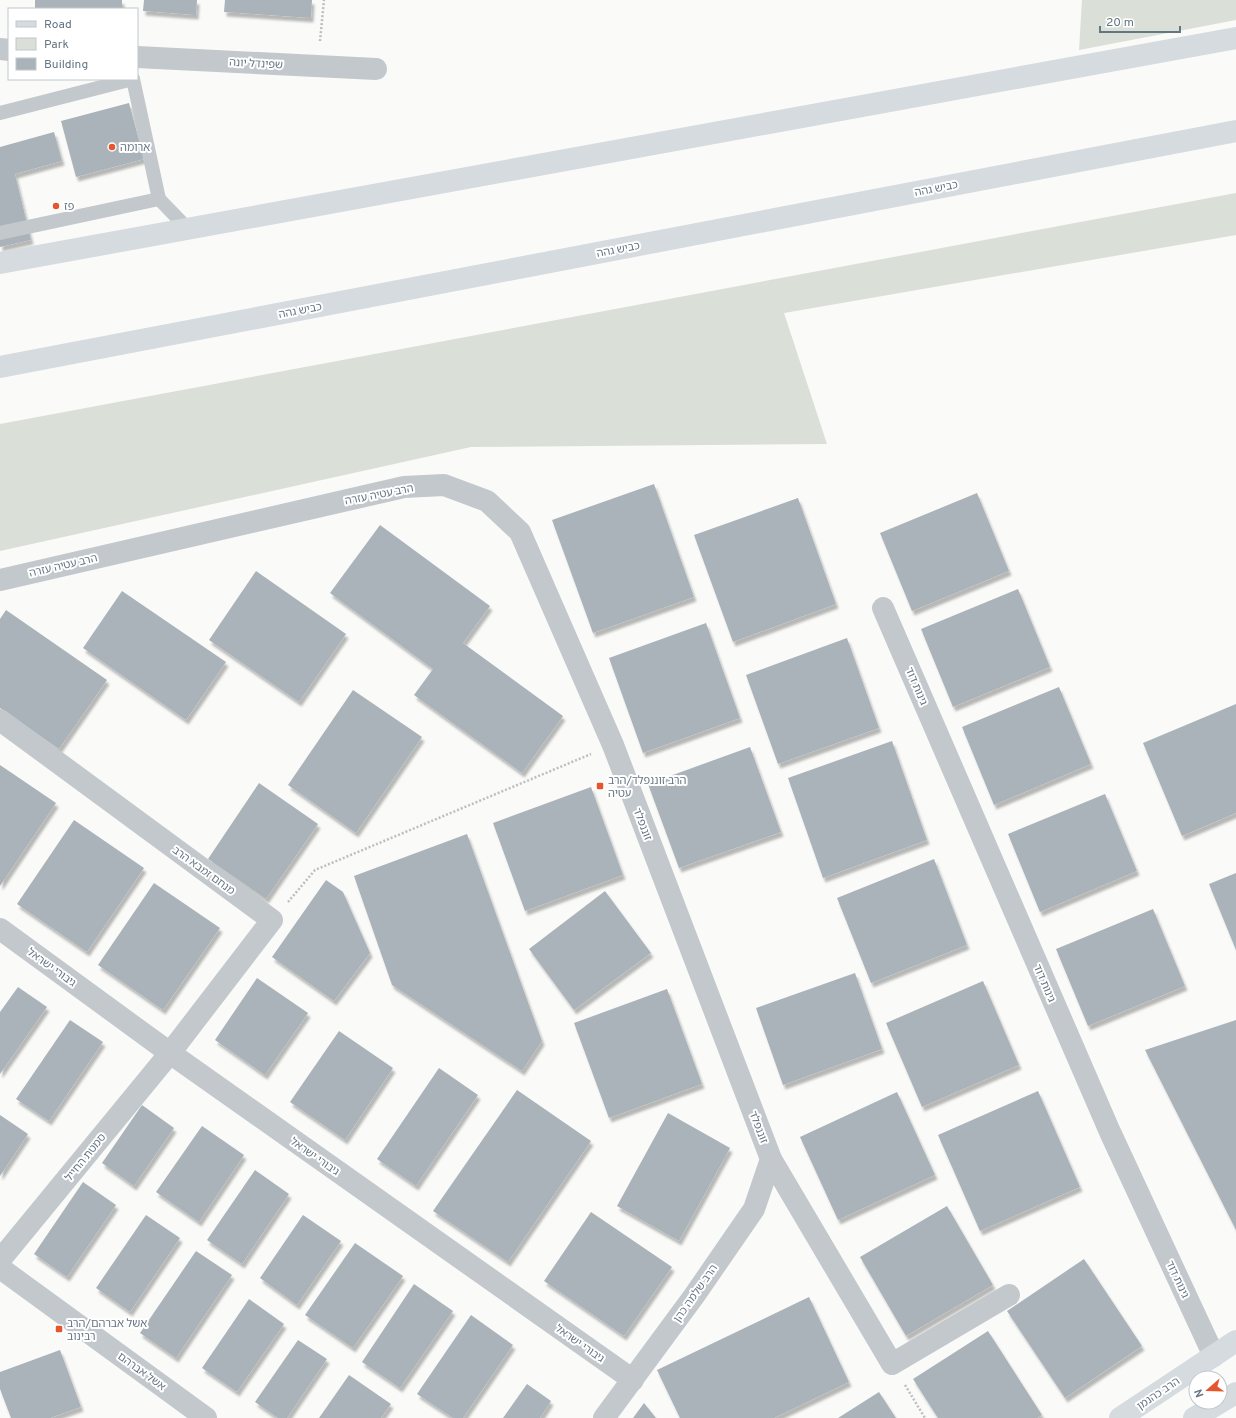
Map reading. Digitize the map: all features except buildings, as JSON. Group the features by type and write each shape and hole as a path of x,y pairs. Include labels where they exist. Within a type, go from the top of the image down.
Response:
{"main road":[{"path":"0,263 1236,38"},
{"name":"כביש גהה","path":"0,367 1236,131"},
{"name":"הרב כהנמן","path":"1120,1418 1236,1341"},
{"path":"1194,1418 1236,1393"}],"street":[{"name":"שפינדל יונה","path":"138,57 376,69"},
{"name":"הרב עטיה עזרה","path":"0,580 404,487 444,485 487,501 520,532 613,745"},
{"name":"גינות דוד","path":"883,608 1110,1132 1214,1356"},
{"name":"מנחם זמבא הרב","path":"0,720 272,920"},
{"name":"זוננפלד","path":"613,745 771,1159 892,1364"},
{"path":"170,1053 272,920"},
{"name":"גיבורי ישראל","path":"0,929 170,1053 633,1380"},
{"name":"סמטת החייל","path":"0,1260 170,1053"},
{"name":"הרב שלמה כהן","path":"604,1418 633,1380 754,1208 771,1159"},
{"name":"אשל אברהם","path":"0,1268 206,1418"},
{"path":"892,1364 1009,1295"}],"lane":[{"path":"0,113 129,80"},
{"path":"133,80 159,199 188,229"},
{"path":"0,233 159,199"}],"path":[{"path":"318,66 324,0"},
{"path":"272,920 315,870 613,745"},
{"path":"892,1364 925,1418"}],"green space":[{"path":"1082,0 1236,0 1236,20 1079,50"},
{"path":"1236,193 1236,235 784,313 827,444 471,447 0,551 0,424"}],"place":[{"name":"ארומה","path":"112,147"},
{"name":"פז","path":"56,206"},
{"name":"הרב זוננפלד/הרב עטיה","path":"600,786"},
{"name":"אשל אברהם/הרב רבינוב","path":"59,1329"}]}
